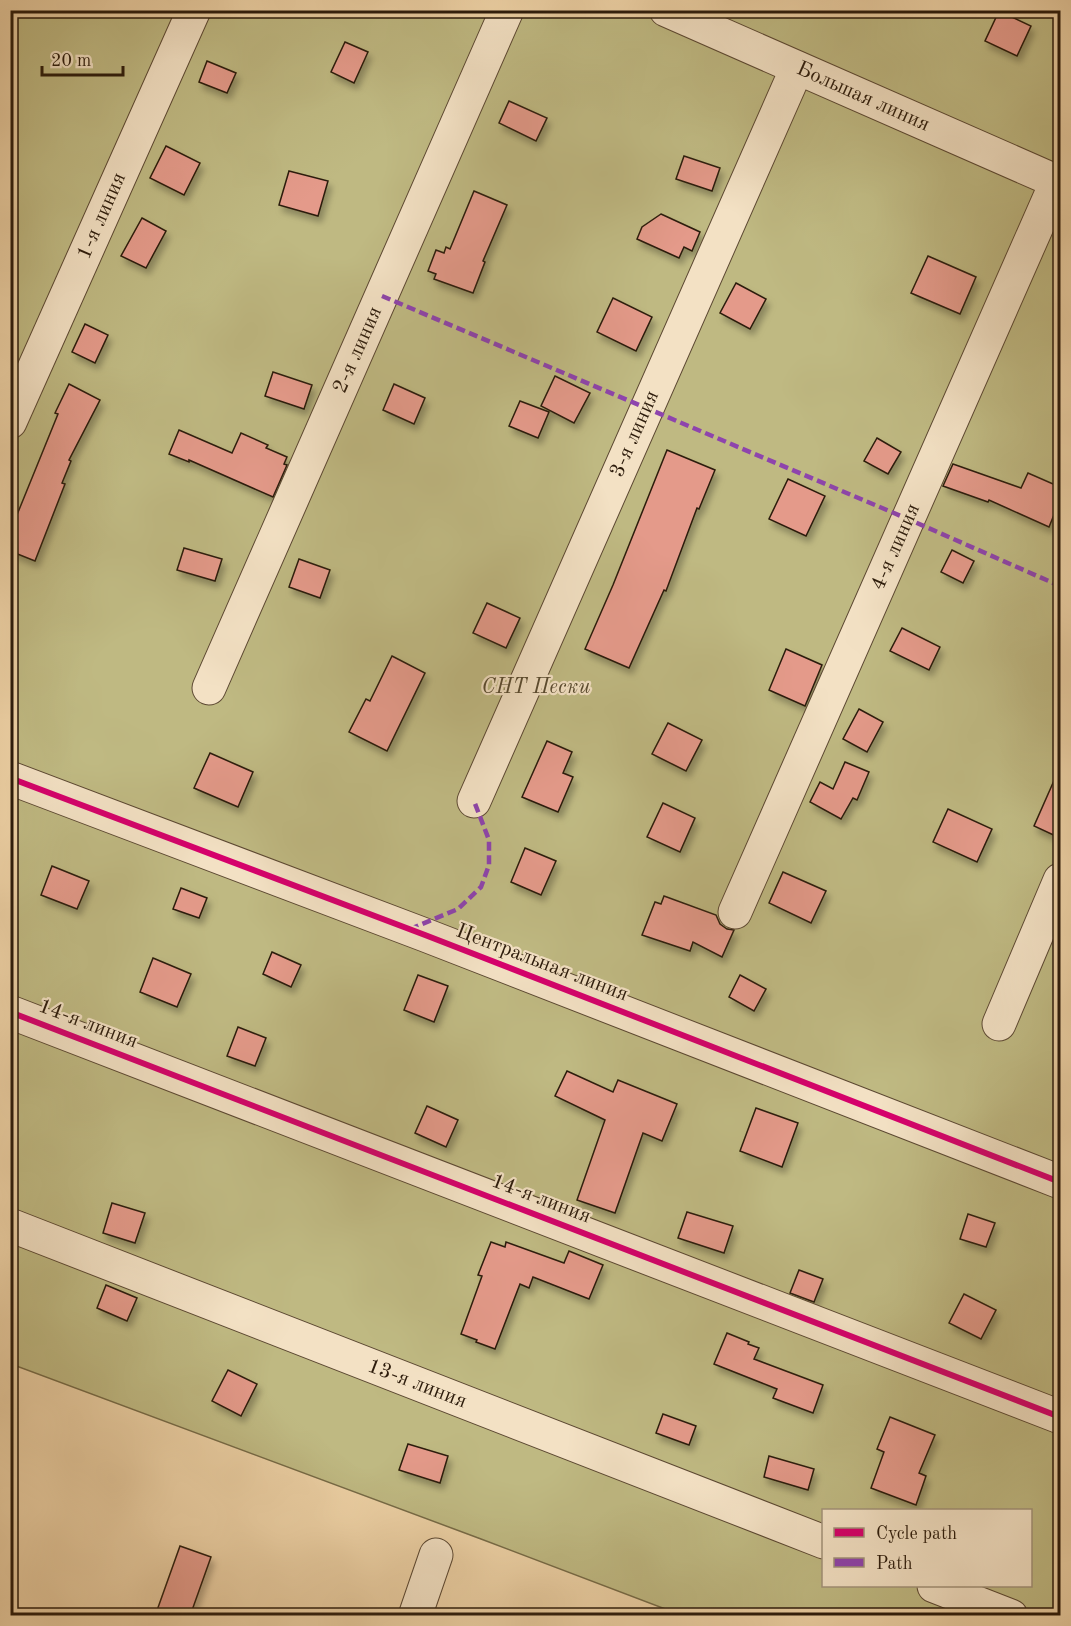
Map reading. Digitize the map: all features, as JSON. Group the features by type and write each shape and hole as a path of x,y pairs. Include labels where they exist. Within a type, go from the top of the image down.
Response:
{"street":[{"name":"1-я линия","path":"10,422 194,10"},
{"name":"2-я линия","path":"209,688 507,10"},
{"name":"Большая линия","path":"666,10 1059,182"},
{"name":"3-я линия","path":"474,801 797,68"},
{"name":"4-я линия","path":"735,912 1059,182"},
{"name":"Центральная линия","path":"10,778 425,935 1060,1182"},
{"path":"999,1024 1060,880"},
{"name":"14-я линия","path":"10,1012 1060,1417"},
{"name":"13-я линия","path":"10,1225 822,1541"},
{"path":"415,1616 436,1555"},
{"path":"937,1587 1011,1616"}],"green space":[{"name":"СНТ Пески","path":"11,11 1060,11 1060,1615 681,1615 11,1364"}],"building":[{"path":"999,11 1031,26 1017,56 985,41"},
{"path":"345,42 368,52 354,83 331,72"},
{"path":"207,61 236,73 227,93 199,82"},
{"path":"509,101 547,118 536,141 499,123"},
{"path":"166,146 200,163 184,195 150,178"},
{"path":"684,156 720,168 712,191 676,179"},
{"path":"289,171 328,181 318,216 279,205"},
{"path":"474,191 507,205 483,261 485,262 473,293 434,279 436,274 428,271 436,250 444,253 446,247 450,249"},
{"path":"661,214 700,232 692,251 684,247 679,258 637,239 642,227"},
{"path":"142,218 166,231 146,268 121,256"},
{"path":"928,256 976,277 960,314 911,293"},
{"path":"736,283 766,299 750,329 720,313"},
{"path":"613,298 652,317 636,351 597,332"},
{"path":"85,324 108,335 95,363 72,352"},
{"path":"273,372 312,385 304,409 265,396"},
{"path":"555,376 590,393 574,423 541,406"},
{"path":"69,384 100,400 69,460 71,461 62,483 65,484 35,561 10,551 10,532 58,414 55,413"},
{"path":"394,384 425,398 414,424 383,410"},
{"path":"520,401 549,412 538,438 509,426"},
{"path":"179,430 232,453 241,433 268,445 266,448 287,457 284,464 287,465 273,497 189,460 189,462 169,454"},
{"path":"877,438 901,452 888,474 864,461"},
{"path":"667,450 715,470 699,509 697,508 666,591 664,590 629,668 585,649"},
{"path":"953,464 1021,488 1028,473 1060,487 1060,500 1049,527 989,500 988,502 943,486"},
{"path":"788,479 825,496 806,536 769,519"},
{"path":"184,548 222,559 215,581 177,570"},
{"path":"952,550 974,561 963,583 941,572"},
{"path":"299,559 330,570 320,598 289,587"},
{"path":"487,603 520,618 506,648 473,633"},
{"path":"902,628 940,647 929,670 890,651"},
{"path":"786,649 822,665 805,706 769,690"},
{"path":"392,656 425,673 387,751 349,732 366,699 370,701"},
{"path":"859,709 883,722 867,752 843,739"},
{"path":"668,723 702,740 686,771 652,754"},
{"path":"547,741 572,752 563,773 573,777 558,812 522,797"},
{"path":"210,753 253,772 238,807 194,788"},
{"path":"845,762 869,772 857,800 853,798 841,819 810,802 820,782 833,789"},
{"path":"1060,767 1060,838 1034,826"},
{"path":"663,803 695,818 680,852 647,837"},
{"path":"948,809 992,829 977,862 933,842"},
{"path":"525,848 556,861 541,895 511,882"},
{"path":"52,866 89,881 77,909 41,895"},
{"path":"783,872 826,891 811,923 769,903"},
{"path":"181,888 207,898 199,918 173,909"},
{"path":"664,896 716,915 720,924 727,929 734,930 722,957 693,942 690,951 642,935 655,902 661,904"},
{"path":"272,952 301,965 291,987 263,974"},
{"path":"153,958 191,974 177,1007 140,992"},
{"path":"418,975 448,986 434,1022 404,1010"},
{"path":"740,975 766,989 754,1011 729,997"},
{"path":"238,1027 266,1038 255,1066 227,1056"},
{"path":"567,1071 613,1092 618,1080 677,1104 662,1141 643,1133 615,1213 577,1200 605,1120 555,1096"},
{"path":"427,1106 458,1120 446,1147 415,1133"},
{"path":"756,1108 798,1123 782,1167 740,1151"},
{"path":"112,1203 145,1213 135,1243 103,1233"},
{"path":"687,1212 733,1226 724,1253 678,1238"},
{"path":"968,1214 995,1223 986,1247 960,1239"},
{"path":"491,1242 505,1247 506,1242 564,1263 569,1251 603,1265 589,1299 533,1277 529,1288 520,1284 495,1349 461,1334 482,1276 478,1275"},
{"path":"799,1270 823,1279 814,1302 790,1293"},
{"path":"106,1285 137,1298 127,1321 97,1308"},
{"path":"964,1294 996,1310 981,1339 949,1323"},
{"path":"727,1333 759,1348 754,1359 823,1385 813,1413 773,1398 777,1389 714,1364"},
{"path":"228,1370 257,1384 241,1416 212,1401"},
{"path":"663,1414 696,1426 689,1445 656,1433"},
{"path":"890,1417 935,1435 919,1473 926,1476 916,1505 871,1488 884,1452 877,1449"},
{"path":"408,1444 448,1456 440,1483 399,1470"},
{"path":"769,1456 814,1469 808,1490 764,1477"},
{"path":"180,1546 211,1557 190,1616 155,1616"}],"marked path":[{"path":"382,296 908,519 1060,586"},
{"path":"410,929 458,909 481,887 489,865 489,840 474,801"}],"cycle path":[{"path":"10,778 425,935 1060,1182"},
{"path":"10,1012 1060,1417"}]}
